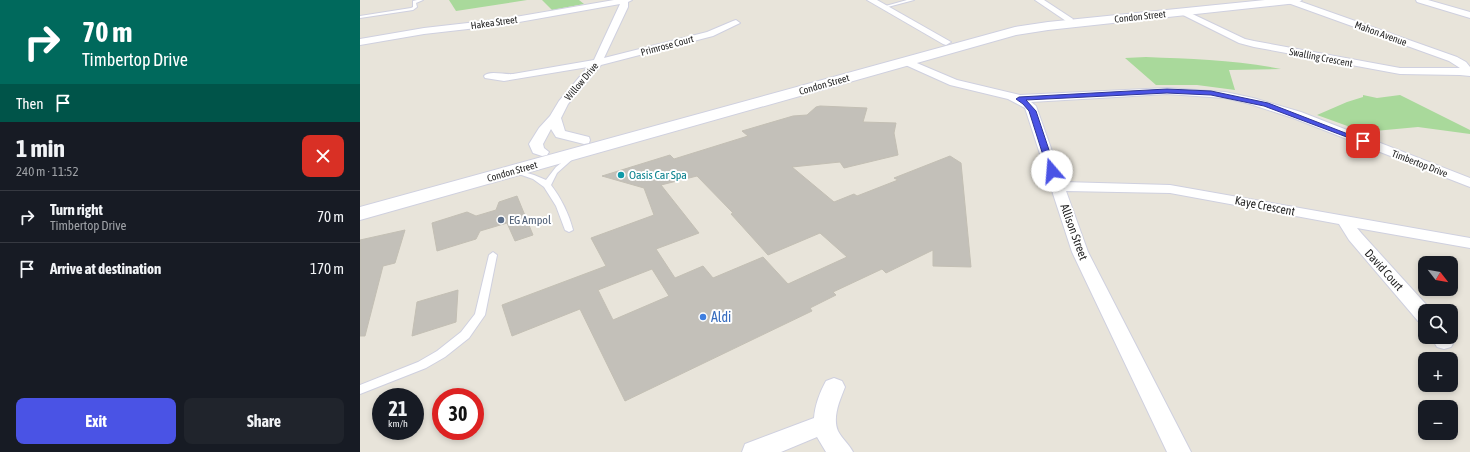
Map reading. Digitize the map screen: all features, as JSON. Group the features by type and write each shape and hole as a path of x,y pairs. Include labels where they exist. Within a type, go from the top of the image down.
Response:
{"main road":[{"name":"Condon Street","path":"360,200 542,152 624,140 900,59 946,42 1008,26 1250,0"},
{"name":"Condon Street","path":"360,214 515,170 580,147 900,59 1021,30 1292,0"},
{"path":"542,152 557,153 588,145 624,140"}],"street":[{"path":"871,0 946,42"},
{"path":"1039,0 1069,19"},
{"name":"Mahon Avenue","path":"1292,0 1448,58 1462,64 1469,73"},
{"path":"1420,0 1470,15"},
{"name":"Hakea Street","path":"360,42 424,31 490,24 625,1"},
{"name":"Willow Drive","path":"542,152 538,150 536,144 543,131 555,118 563,103 598,63 624,7 625,1"},
{"name":"Swalling Crescent","path":"1181,12 1242,41 1254,44 1400,71 1417,72 1448,70 1469,73"},
{"name":"Primrose Court","path":"489,76 504,78 513,77 598,63 710,34 736,23"},
{"name":"Allison Street","path":"900,59 954,84 1003,94 1019,99 1026,103 1032,111 1080,252 1179,452"},
{"name":"Timbertop Drive","path":"1019,99 1182,91 1211,93 1239,98 1266,104 1297,115 1470,184"},
{"path":"555,118 558,123 560,134 580,147"},
{"name":"Kaye Crescent","path":"1057,186 1170,189 1346,222 1470,243"},
{"name":"David Court","path":"1346,222 1355,237 1418,308"},
{"path":"834,387 826,408 824,424 833,445 841,452"},
{"path":"754,452 824,424"}],"lane":[{"path":"360,17 412,9 415,7 414,2 421,0"},
{"path":"884,7 912,0"},
{"path":"548,185 554,172 580,147"},
{"path":"515,170 548,185 565,215 569,230"},
{"path":"360,390 422,365 441,354 465,335 480,315 492,254"}],"green space":[{"path":"449,0 527,0 456,11"},
{"path":"542,0 579,0 584,4 552,10"},
{"path":"1146,57 1231,62 1281,69 1229,70 1235,90 1197,85 1156,85 1125,58"},
{"path":"1363,95 1377,98 1400,95 1470,130 1470,134 1418,127 1364,132 1317,115 1363,97"}],"building":[{"path":"816,107 867,108 863,122 896,123 894,133 898,155 844,168 840,162 792,167 834,202 854,194 857,196 898,180 894,178 950,156 961,163 971,267 933,266 933,250 886,273 882,269 833,292 836,295 810,308 812,311 625,401 580,309 512,336 502,305 606,266 591,238 654,215 644,188 602,176 670,155 674,159 748,136 742,131 793,116 807,115","holes":["697,176 733,213 731,214 768,255 820,233 847,257 788,284 763,257 713,278 703,266 675,278 656,249 699,233 661,185","652,269 669,296 613,320 598,290"]},
{"path":"517,196 533,235 515,241 507,223 480,231 476,239 437,251 432,223 467,212 476,216 496,210 499,202"},
{"path":"405,230 395,263 383,266 365,336 360,336 360,240"},
{"path":"458,290 456,322 412,336 417,302"}],"place":[{"name":"Oasis Car Spa","path":"621,175"},
{"name":"EG Ampol","path":"501,220"},
{"name":"Aldi","path":"703,317"}],"route":[{"path":"1052,171 1030,106 1019,99 1167,91 1211,93 1266,104 1363,141"}]}
